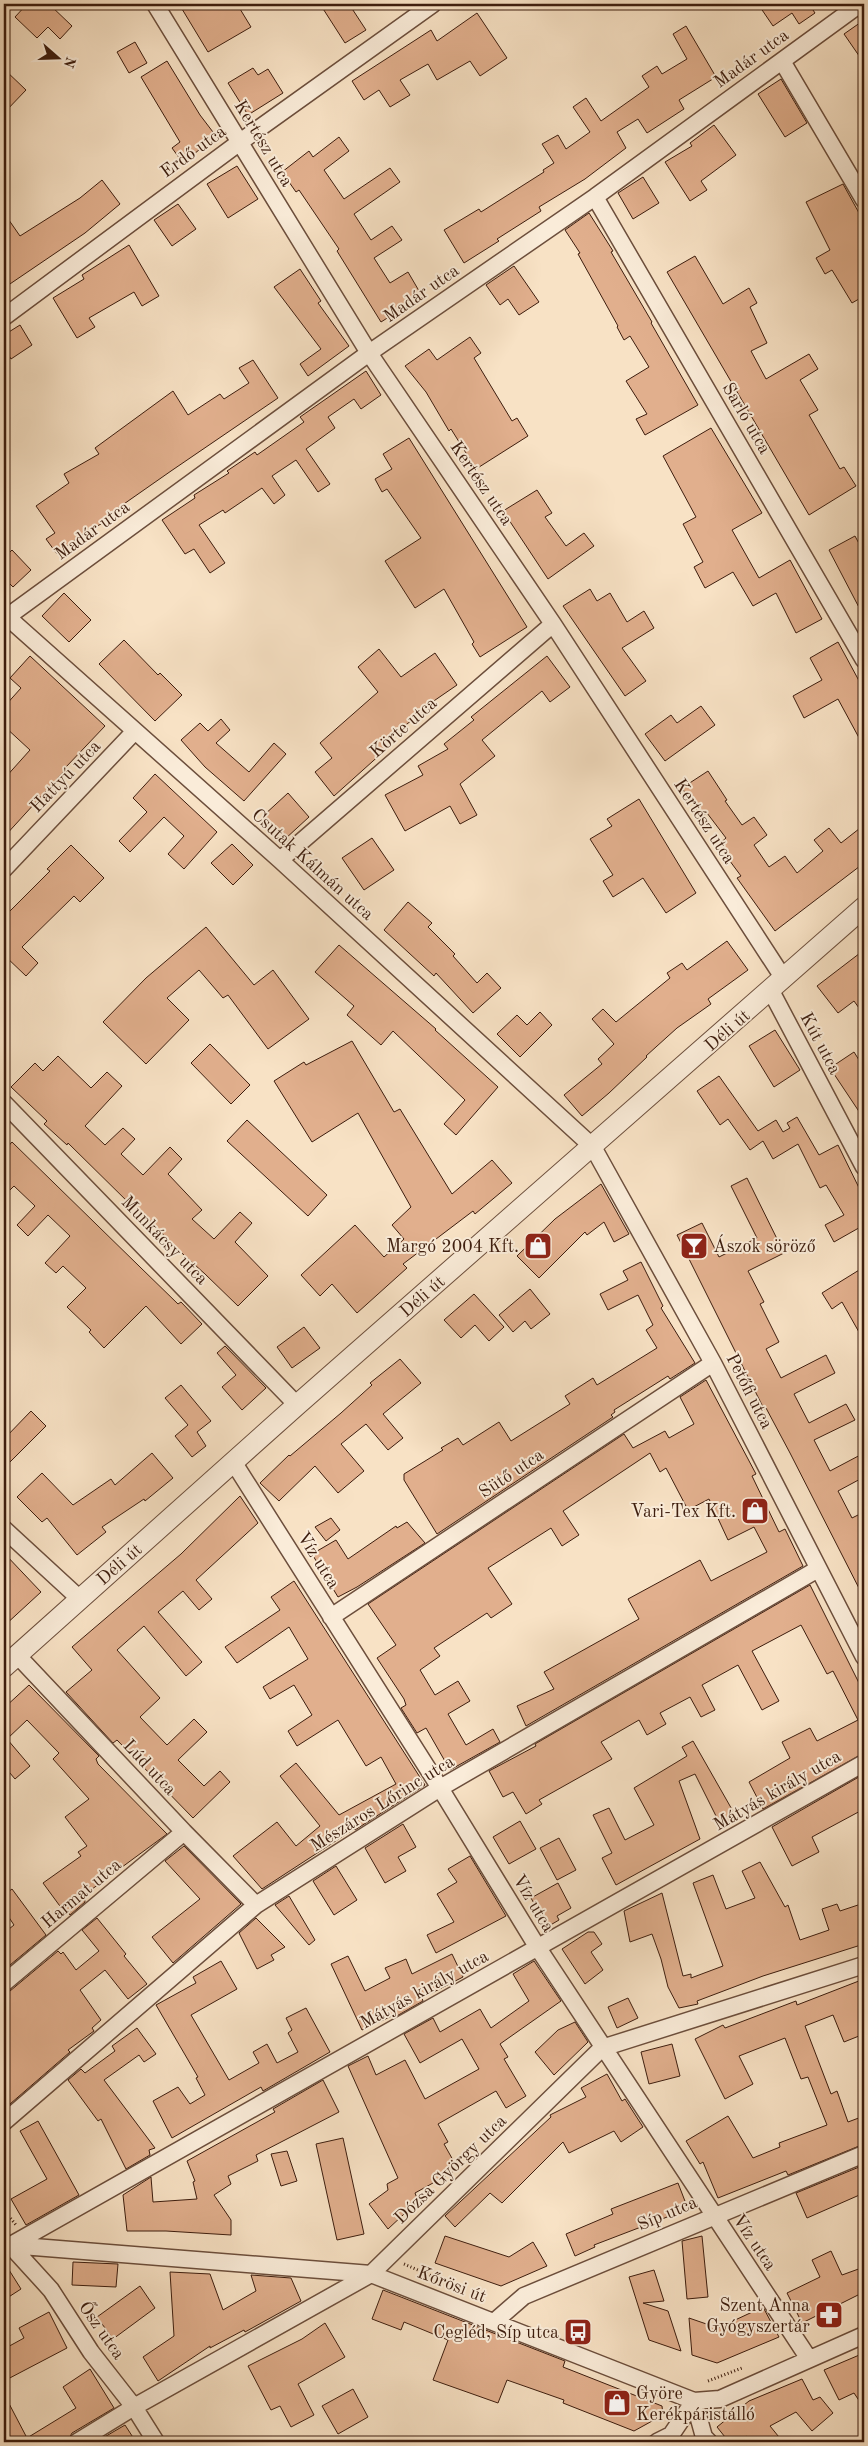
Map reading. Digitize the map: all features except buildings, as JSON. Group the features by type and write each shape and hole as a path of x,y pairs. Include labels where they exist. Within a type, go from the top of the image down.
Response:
{"street":[{"name":"Kertész utca","path":"155,4 369,353 553,624 777,985"},
{"name":"Erdő utca","path":"4,317 240,142 433,4"},
{"name":"Madár utca","path":"5,615 369,353 595,197 860,4"},
{"path":"782,60 864,200"},
{"name":"Sarló utca","path":"595,197 864,660"},
{"name":"Csutak Kálmán utca","path":"5,615 134,732 280,860 593,1147"},
{"name":"Körte utca","path":"280,860 553,624"},
{"name":"Hattyú utca","path":"4,869 134,732"},
{"name":"Déli út","path":"10,1661 234,1464 297,1405 864,907"},
{"name":"Kút utca","path":"777,985 864,1167"},
{"name":"Munkácsy utca","path":"4,1103 297,1405"},
{"name":"Petőfi utca","path":"593,1147 713,1363 864,1657"},
{"name":"Sütő utca","path":"331,1617 713,1363"},
{"name":"Víz utca","path":"234,1464 440,1788 602,2048 809,2359"},
{"path":"4,1529 80,1599"},
{"name":"Mészáros Lőrinc utca","path":"4,2122 256,1905 440,1788 818,1569"},
{"name":"Lúd utca","path":"10,1661 256,1905"},
{"name":"Mátyás király utca","path":"6,2244 864,1764"},
{"name":"Harmat utca","path":"4,1983 184,1832"},
{"name":"Dózsa György utca","path":"76,2442 134,2407 371,2274 602,2048 864,1965"},
{"name":"Síp utca","path":"494,2322 524,2296 864,2154"},
{"name":"Kőrösi út","path":"6,2244 371,2274 694,2401 720,2399 864,2335"},
{"name":"Ősz utca","path":"6,2244 51,2290 91,2352 134,2407 156,2442"},
{"path":"657,2442 671,2435 694,2401"},
{"path":"694,2401 704,2437 709,2442"}],"place":[{"name":"Margó 2004 Kft.","path":"538,1246"},
{"name":"Ászok söröző","path":"694,1246"},
{"name":"Vari-Tex Kft.","path":"755,1511"},
{"name":"Szent Anna Gyógyszertár","path":"829,2315"},
{"name":"Cegléd, Síp utca","path":"578,2332"},
{"name":"Györe Kerékpáristálló","path":"617,2403"}]}
